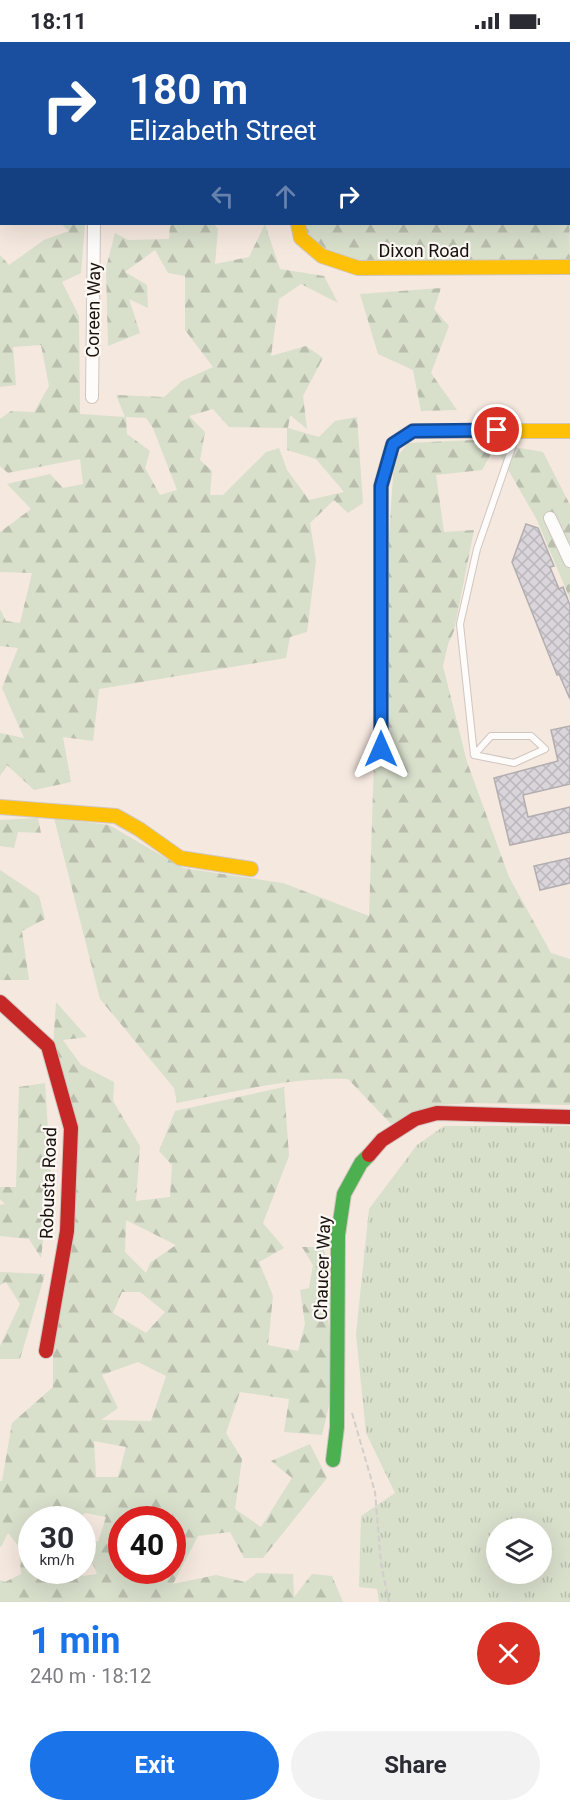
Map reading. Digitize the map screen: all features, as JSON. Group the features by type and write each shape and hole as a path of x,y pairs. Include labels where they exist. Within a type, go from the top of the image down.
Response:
{"street":[{"name":"Coreen Way","path":"92,397 94,225"},
{"name":"Dixon Road","path":"298,225 301,238 322,256 358,268 570,267"},
{"path":"381,749 381,486 393,444 413,431 570,431"},
{"path":"550,518 570,561"},
{"path":"0,807 116,816 180,858 251,870"},
{"name":"Robusta Road","path":"0,1002 48,1046 71,1128 67,1231 46,1351"},
{"name":"Chaucer Way","path":"333,1460 337,1427 338,1235 344,1194 360,1163 382,1140 415,1119 437,1113 570,1117"}],"lane":[{"path":"474,754 460,624 477,549 518,430"},
{"path":"491,736 531,736 545,749 514,763 474,754 491,736"}],"path":[{"path":"349,1404 375,1492 381,1564 389,1602"}],"green space":[{"path":"62,225 85,225 81,273 62,282 79,316 80,414 125,417 116,395 164,397 182,381 213,367 185,330 185,276 168,273 155,250 125,272 147,285 148,308 129,299 140,333 108,346 106,268 115,233 128,240 169,239 170,225 215,225 218,229 215,264 249,257 265,225 280,269 324,276 338,303 301,284 279,299 271,356 306,346 323,358 303,396 307,429 290,415 288,428 319,437 335,421 357,417 363,503 348,513 334,500 310,523 316,561 307,632 290,637 286,658 99,689 93,741 63,737 71,782 34,790 7,765 0,776 0,733 24,738 2,688 18,648 0,646 0,609 6,621 20,623 32,573 0,572 0,532 31,509 7,484 50,474 63,488 83,484 80,459 8,473 0,466 0,419 11,411 34,412 49,386 41,345 13,347 16,385 0,387 0,255 9,265 44,240 69,231","holes":["213,409 229,427 287,428 287,450 316,459 344,492 309,500 287,470 279,448 266,452 223,495 210,495 212,471 200,460 205,432 189,416","126,417 146,418 153,428 177,490 160,495 145,468 150,451 127,434"]},
{"path":"299,225 569,225 570,267 358,268 322,256"},
{"path":"441,288 434,309 449,326 431,373 457,410 421,411 413,370 378,354 360,294"},
{"path":"474,440 543,452 570,505 570,599 537,520 495,447 482,470 436,475 444,532 474,530 454,631 448,644 443,666 467,762 509,877 551,953 570,959 570,1105 472,1103 439,1105 391,1124 348,1079 283,1083 177,1103 174,1088 100,999 54,818 109,825 183,868 283,883 369,916 374,760 386,756 388,750 389,537 394,461 408,443"},
{"path":"38,818 41,833 18,832 14,848 0,846 0,820"},
{"path":"0,870 39,896 45,919 22,931 29,980 0,980"},
{"path":"56,1002 87,1037 63,1040 81,1065 114,1082 113,1101 140,1146 136,1201 170,1197 172,1165 159,1151 175,1111 284,1087 289,1156 263,1223 284,1248 259,1262 273,1296 268,1345 298,1351 305,1324 300,1290 309,1288 313,1265 302,1247 323,1247 332,1273 328,1317 335,1380 322,1435 284,1432 289,1399 240,1392 226,1433 242,1459 235,1509 261,1527 292,1478 271,1461 310,1444 327,1478 263,1558 244,1558 230,1532 198,1536 186,1559 186,1506 108,1506 108,1584 186,1584 186,1581 216,1575 245,1582 257,1573 293,1574 294,1597 312,1574 332,1576 343,1602 0,1602 0,1580 5,1582 18,1576 18,1584 96,1584 96,1541 98,1542 106,1517 96,1515 96,1506 18,1506 18,1546 8,1533 0,1546 0,1481 2,1481 12,1423 53,1387 53,1353 75,1226 53,1048","holes":["126,1220 176,1245 150,1263 146,1273 125,1252","122,1292 140,1292 165,1312 146,1333 113,1313","138,1362 166,1376 151,1421 101,1420 118,1408 102,1375","94,1441 126,1447 118,1477 96,1477"]},
{"path":"45,1083 51,1176 41,1258 29,1239 0,1236 0,1205 5,1204 0,1199 0,1187 16,1187 19,1087"},
{"path":"444,1126 570,1126 570,1602 379,1602 377,1589 359,1587 361,1516 395,1493 366,1433 356,1334 369,1209 417,1145"},
{"path":"0,1272 45,1274 20,1359 0,1359 0,1346 20,1304 6,1282 0,1285"}],"building":[{"path":"526,524 538,528 554,566 550,567 559,589 563,587 570,605 570,699 559,674 557,675 512,562"},
{"path":"570,726 570,784 523,795 528,817 570,807 570,832 510,845 494,778 558,761 551,730"},
{"path":"570,858 570,883 540,890 534,866"}],"traffic: fast":[{"path":"333,1460 337,1427 338,1235 344,1194 361,1163 369,1155"}],"traffic: slow":[{"path":"298,225 301,238 322,256 358,268 570,267"},
{"path":"381,749 381,486 393,444 413,431 570,431"},
{"path":"0,807 116,816 180,858 251,869"}],"traffic: jam":[{"path":"0,1002 48,1046 71,1128 67,1231 46,1351"},
{"path":"369,1155 382,1140 415,1119 437,1113 570,1117"}],"route":[{"path":"381,749 381,486 393,444 413,431 497,430"}]}
